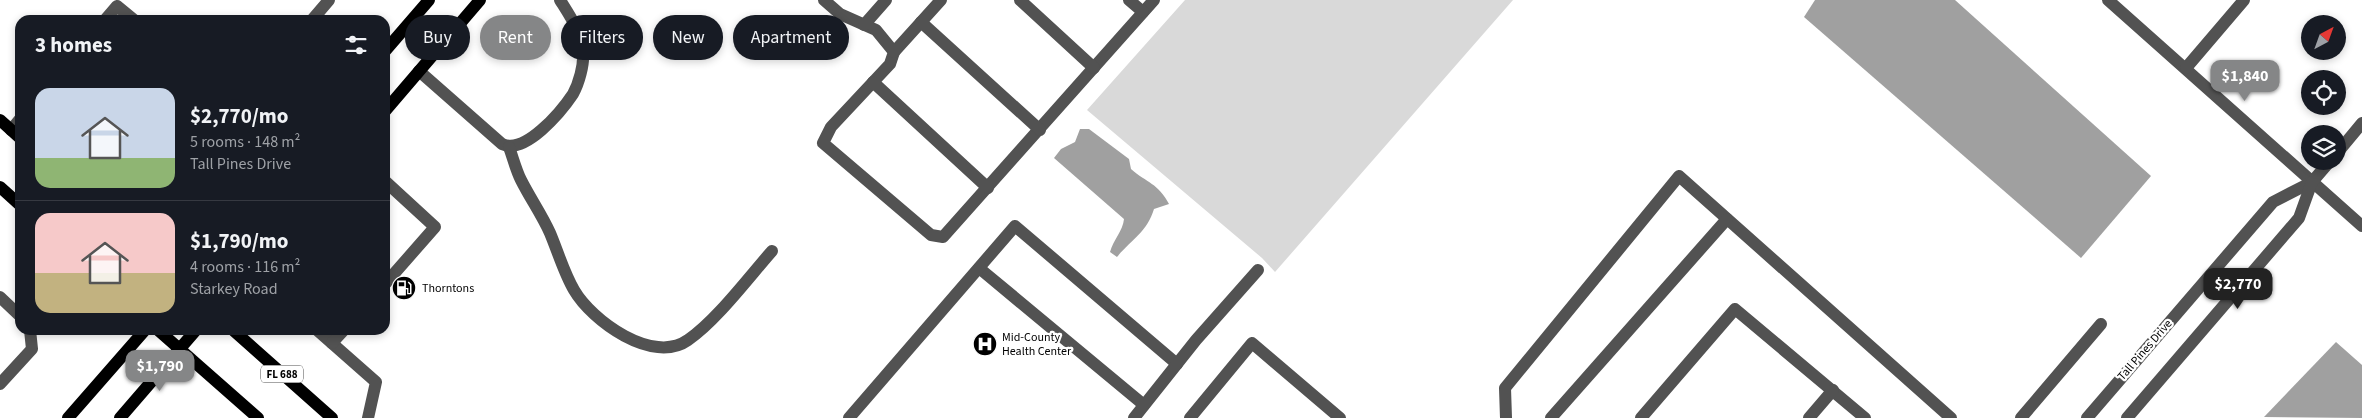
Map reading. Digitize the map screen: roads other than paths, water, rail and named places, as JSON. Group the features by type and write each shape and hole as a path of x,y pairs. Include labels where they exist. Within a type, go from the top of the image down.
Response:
{"main road":[{"path":"390,45 429,0"},
{"path":"390,105 480,0"},
{"path":"0,120 15,133"},
{"path":"0,186 15,200"},
{"path":"68,418 141,335"},
{"path":"164,335 258,418"},
{"path":"120,418 192,335"},
{"name":"FL 688","path":"238,335 332,418"}],"street":[{"path":"316,15 329,0"},
{"path":"419,72 502,144 510,147 519,146 532,138 559,111 573,93 581,73 584,53 577,27 560,0"},
{"path":"824,0 840,14 876,30 894,52"},
{"path":"864,25 886,0"},
{"path":"941,0 894,52 890,64 831,128 823,143 931,234 943,237 1154,0"},
{"path":"1020,0 1094,68"},
{"path":"1129,0 1143,12"},
{"path":"2108,0 2362,226"},
{"path":"2186,68 2244,0"},
{"path":"109,15 117,6 128,15"},
{"path":"921,22 1040,130"},
{"path":"873,82 988,188"},
{"path":"2346,142 2362,123"},
{"path":"510,147 520,177 549,231 574,290 584,304 607,325 645,346 668,348 688,341 712,318 772,251"},
{"name":"Tall Pines Drive","path":"2127,418 2299,218 2312,182 2322,170"},
{"path":"1506,418 1505,388 1679,176 1951,418"},
{"name":"Tall Pines Drive","path":"2087,418 2273,202 2312,182"},
{"path":"390,188 436,226 390,278"},
{"path":"1551,418 1727,219"},
{"path":"849,418 1015,226 1177,364"},
{"path":"979,268 1144,405"},
{"path":"1134,418 1177,364 1258,270"},
{"path":"0,297 15,311"},
{"path":"1641,418 1735,309 1865,418"},
{"path":"2021,418 2101,324"},
{"path":"0,384 32,349 31,335"},
{"path":"323,335 376,382 368,418"},
{"path":"332,343 339,335"},
{"path":"1190,418 1252,343 1340,418"},
{"path":"1809,418 1833,390"}],"place":[{"name":"Thorntons","path":"404,288"},
{"name":"Mid-County Health Center","path":"985,344"}]}
